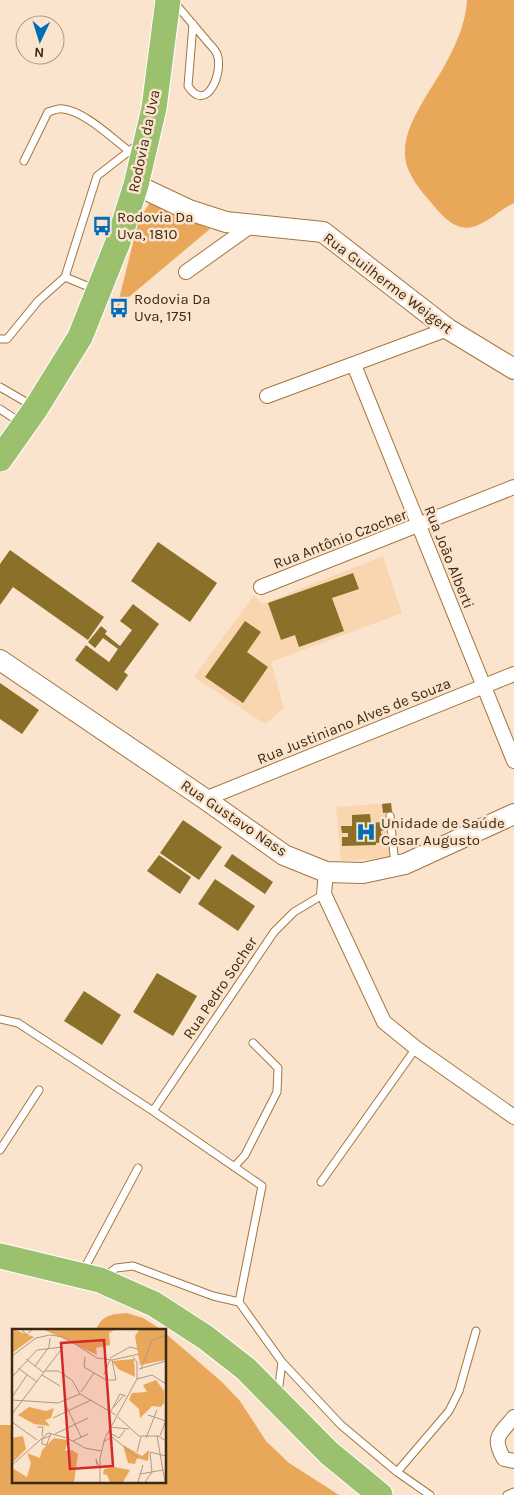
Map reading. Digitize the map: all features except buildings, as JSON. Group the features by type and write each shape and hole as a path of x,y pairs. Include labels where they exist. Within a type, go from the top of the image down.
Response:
{"highway":[{"name":"Rodovia da Uva","path":"0,457 30,416 80,337 118,242 136,185 138,144 154,108 168,0"},
{"path":"0,1256 90,1278 154,1304 205,1337 246,1369 329,1453 380,1495"},
{"path":"0,1272 13,1271 90,1278"}],"main road":[{"name":"Rua Guilherme Weigert","path":"136,185 189,210 226,222 323,232 448,329 514,369"},
{"name":"Rua Gustavo Nass","path":"0,660 284,855 326,872"},
{"path":"326,872 363,873 405,864 514,814"}],"street":[{"path":"186,272 252,224"},
{"path":"267,396 448,329"},
{"name":"Rua João Alberti","path":"354,365 514,761"},
{"name":"Rua Antônio Czocher","path":"260,588 514,487"},
{"name":"Rua Justiniano Alves de Souza","path":"205,799 514,674"},
{"path":"326,872 324,894 384,1022 416,1048 514,1117"},
{"path":"514,1417 498,1436 497,1447 504,1459 514,1461"}],"lane":[{"path":"172,0 193,24 217,54 217,74 214,86 207,94 198,96 193,94 188,86 193,24"},
{"path":"0,339 7,340 38,301 65,277 98,176 138,144 83,116 65,109 58,109 48,112 24,161"},
{"path":"65,277 99,290"},
{"path":"0,387 30,416"},
{"path":"0,409 30,416"},
{"path":"390,816 396,866"},
{"name":"Rua Pedro Socher","path":"153,1111 274,932 294,912 324,894"},
{"path":"0,1019 18,1023 153,1111 262,1186 238,1302"},
{"path":"234,1167 245,1155 277,1092 278,1068 253,1043"},
{"path":"322,1182 416,1048"},
{"path":"0,1150 39,1090"},
{"path":"90,1278 138,1168"},
{"path":"90,1278 116,1268 132,1266 213,1296 238,1302 282,1362 341,1425 397,1472 430,1495"},
{"path":"397,1472 449,1411 459,1391 476,1331"},
{"path":"278,1401 282,1362"},
{"path":"507,1495 514,1492"}],"shaded area":[{"path":"467,0 514,0 514,203 483,223 463,227 450,222 444,217 421,190 407,167 405,154 409,130 414,118 451,54 463,24"},
{"path":"151,201 210,229 117,307 139,219"},
{"path":"383,556 402,613 271,662 284,708 265,724 194,677 254,595 262,604"},
{"name":"Unidade de Saúde Cesar Augusto","path":"392,803 396,857 341,861 336,807"},
{"path":"127,1313 143,1318 160,1329 96,1329 104,1318"},
{"path":"166,1334 222,1382 240,1401 266,1441 289,1463 339,1495 0,1495 0,1425 12,1425 12,1482 166,1482"}],"place":[{"name":"Rodovia Da Uva, 1810","path":"102,226"},
{"name":"Rodovia Da Uva, 1751","path":"119,308"},
{"name":"Unidade de Saúde Cesar Augusto","path":"366,832"}]}
